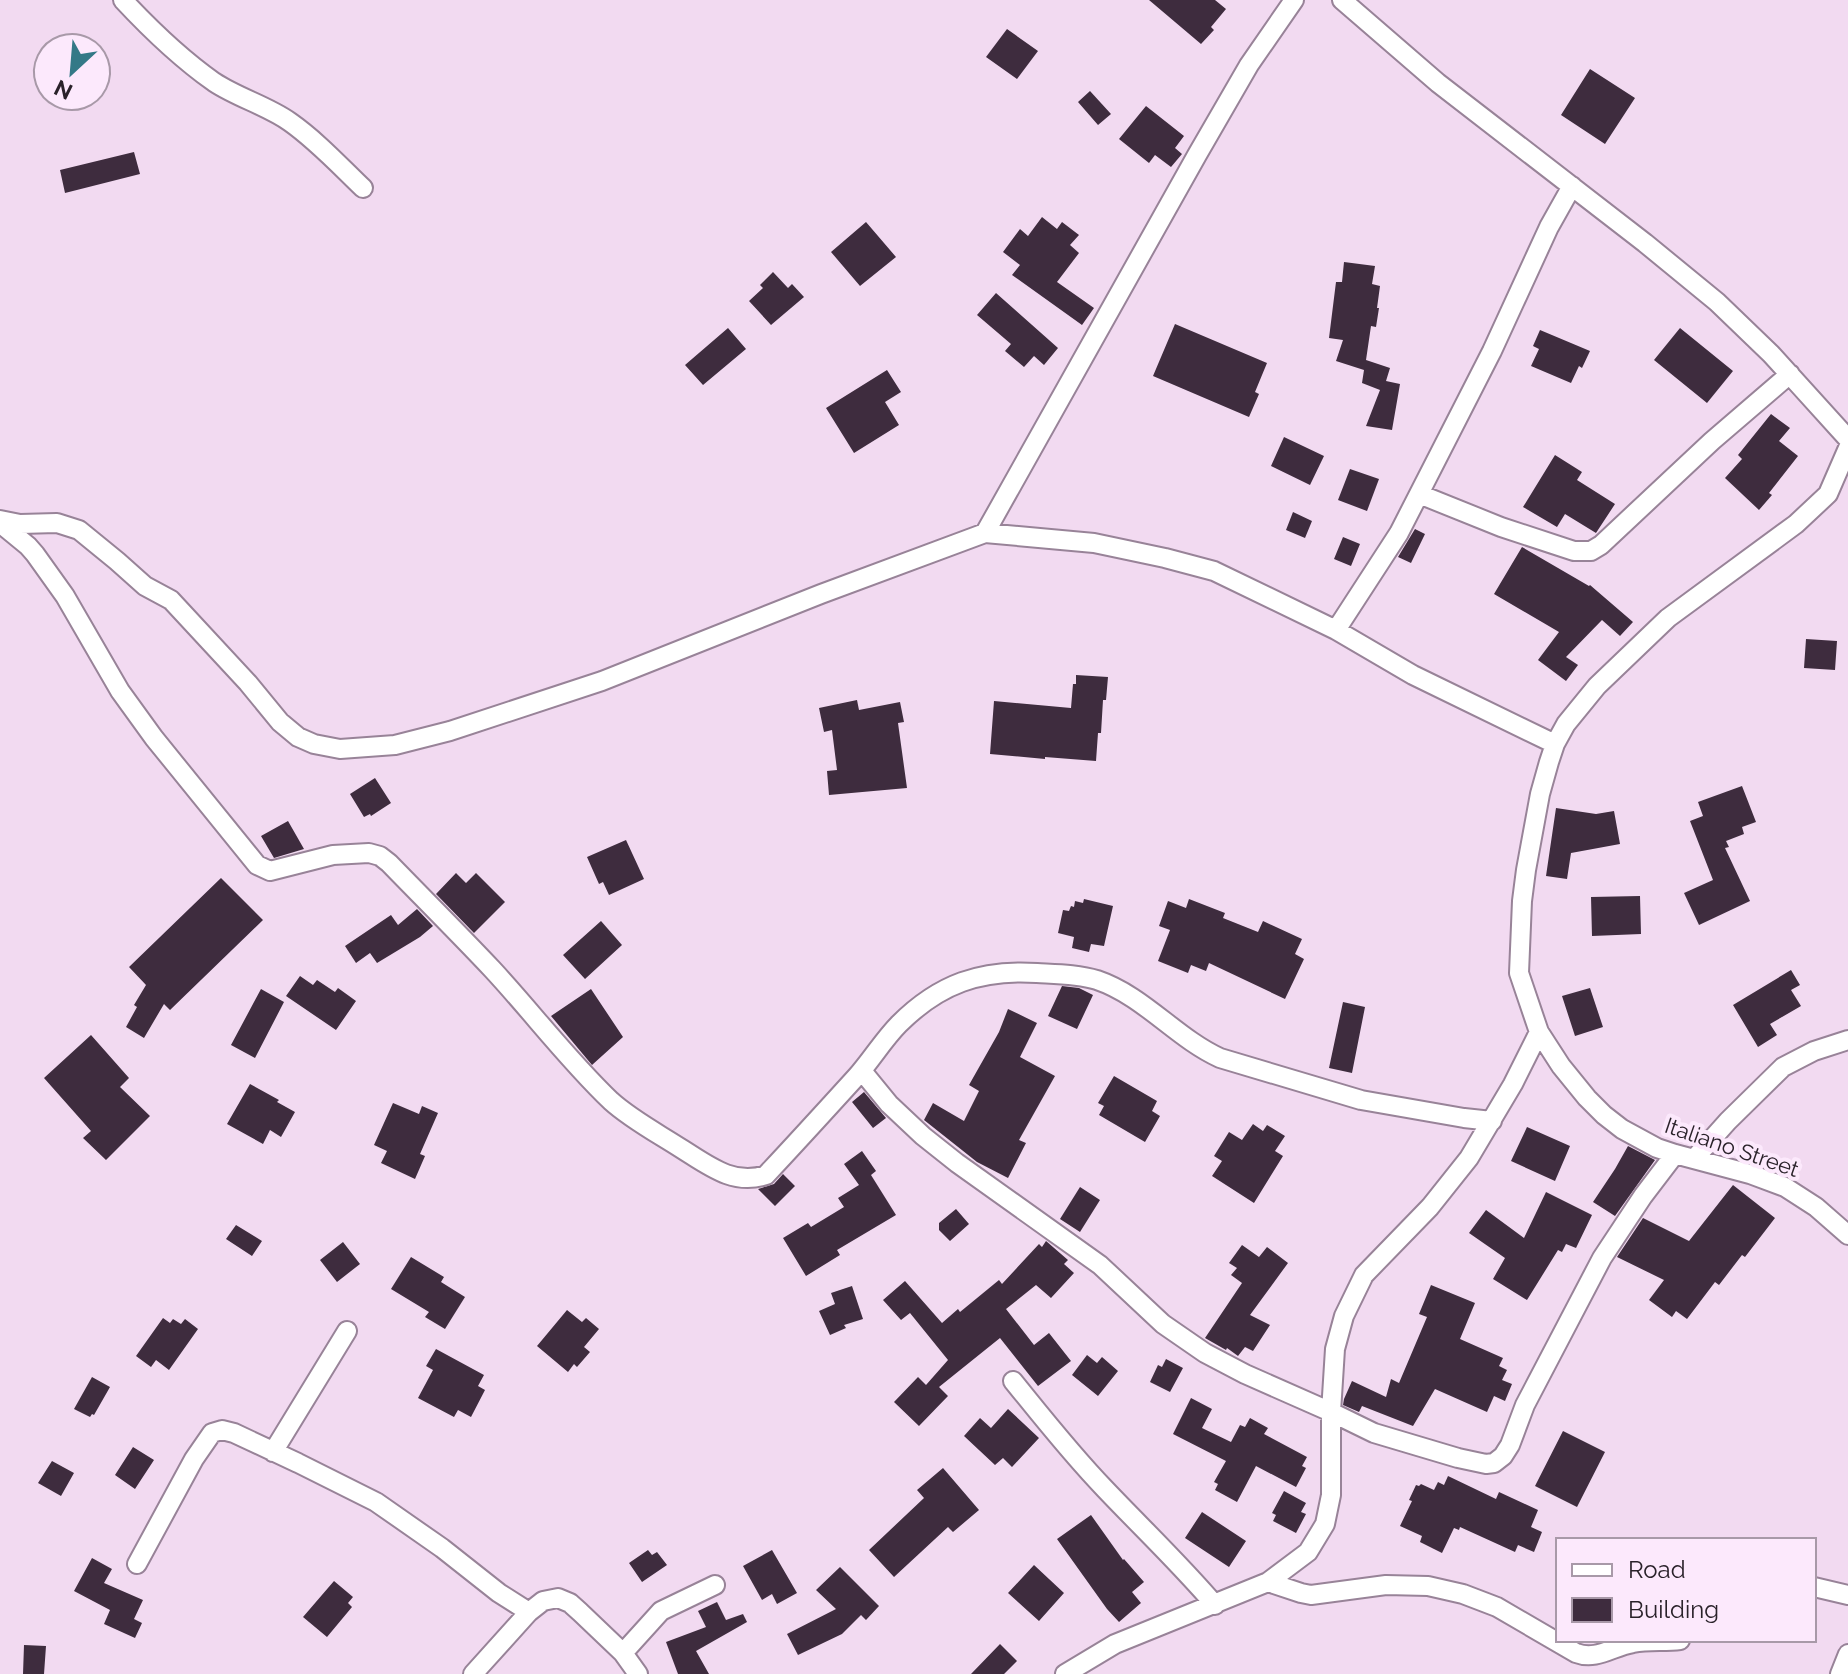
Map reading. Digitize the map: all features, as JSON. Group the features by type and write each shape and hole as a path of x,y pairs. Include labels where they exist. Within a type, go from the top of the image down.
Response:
{"street":[{"path":"123,0 165,43 215,83 287,119 363,188"},
{"path":"985,533 1204,142 1249,65 1294,0"},
{"path":"1342,0 1438,83 1717,302 1790,374 1848,439"},
{"path":"1336,630 1399,533 1572,186"},
{"path":"1419,494 1559,547 1591,551 1790,374"},
{"name":"Italiano Street","path":"1848,448 1828,494 1796,524 1668,618 1597,686 1566,724 1555,744 1540,794 1522,901 1519,973 1539,1032 1561,1066 1604,1115 1657,1148 1785,1187 1816,1207 1848,1235"},
{"path":"0,522 57,523 79,530 145,586 171,600 280,722 298,737 340,749 395,745 450,731 602,681 985,533 1094,543 1214,571 1336,630 1413,675 1555,744"},
{"path":"0,522 28,546 42,564 65,596 128,703 257,865 270,871 333,855 369,853 380,856 493,970 613,1103 712,1168 735,1177 753,1179 766,1175 862,1071 899,1024 935,994 972,977 1012,971 1096,980 1144,1006 1203,1050 1220,1058 1361,1100 1492,1121"},
{"path":"1065,1674 1115,1644 1268,1582 1308,1552 1325,1524 1331,1495 1335,1349 1344,1316 1364,1275 1439,1196 1469,1158 1513,1084 1539,1032"},
{"path":"1694,1159 1783,1067 1814,1051 1848,1040"},
{"path":"862,1071 889,1104 923,1136 1100,1265 1163,1324 1205,1353 1374,1433 1486,1464 1494,1463 1503,1456 1510,1445 1525,1405 1602,1258 1675,1154"},
{"path":"273,1452 347,1331"},
{"path":"1013,1381 1096,1479 1215,1605"},
{"path":"137,1564 194,1459 212,1433 227,1431 376,1502 529,1612"},
{"path":"1268,1582 1311,1595 1386,1585 1428,1586 1463,1594 1497,1607 1556,1641"},
{"path":"623,1653 661,1611 715,1585"},
{"path":"1816,1587 1848,1595"},
{"path":"473,1674 529,1612 550,1598 564,1600 580,1612 623,1653 638,1674"},
{"path":"1557,1642 1586,1657 1632,1643 1648,1642"},
{"path":"1840,1674 1848,1654"}],"building":[{"path":"1149,0 1215,0 1226,9 1211,27 1214,30 1201,44"},
{"path":"1007,29 1038,51 1017,79 986,57"},
{"path":"1590,69 1635,98 1605,144 1561,115"},
{"path":"1090,91 1111,114 1098,125 1078,102"},
{"path":"1146,106 1184,136 1175,148 1182,154 1171,167 1155,155 1149,163 1119,139"},
{"path":"134,152 140,174 65,193 60,170"},
{"path":"1042,217 1057,229 1062,222 1079,235 1070,245 1079,253 1057,282 1094,308 1082,325 1012,275 1020,265 1003,252 1020,229 1028,236"},
{"path":"866,222 896,257 860,286 831,252"},
{"path":"1344,262 1375,266 1372,284 1380,286 1379,308 1376,327 1371,326 1366,360 1390,368 1386,381 1400,384 1392,430 1366,426 1380,390 1362,383 1364,370 1336,361 1343,340 1329,338 1336,282 1342,282"},
{"path":"773,272 788,288 792,284 804,297 771,325 749,301 763,288 760,285"},
{"path":"996,293 1058,348 1044,365 1034,356 1024,367 1005,351 1011,344 977,315"},
{"path":"1175,324 1267,363 1249,417 1153,376"},
{"path":"728,328 746,349 703,385 685,365"},
{"path":"1680,328 1733,371 1707,403 1654,360"},
{"path":"1540,330 1590,351 1571,383 1531,366 1539,349 1533,346"},
{"path":"887,370 901,392 885,402 899,425 854,453 826,408"},
{"path":"1771,414 1790,428 1779,441 1798,456 1759,510 1725,478 1742,459 1738,455"},
{"path":"1284,437 1324,456 1310,485 1271,466"},
{"path":"1555,455 1582,472 1577,480 1615,504 1596,533 1565,514 1557,527 1523,507"},
{"path":"1350,469 1379,479 1367,511 1338,500"},
{"path":"1293,512 1312,521 1305,538 1286,530"},
{"path":"1415,529 1425,534 1411,563 1398,557"},
{"path":"1343,537 1360,544 1351,566 1334,559"},
{"path":"1522,547 1590,585 1633,622 1620,636 1602,620 1566,657 1578,665 1566,681 1538,660 1559,632 1494,594"},
{"path":"1806,639 1837,641 1835,670 1804,668"},
{"path":"1076,675 1108,677 1096,761 990,754 994,701 1071,708"},
{"path":"857,700 859,710 900,702 904,722 898,723 907,788 829,795 827,771 837,770 832,730 824,732 819,708"},
{"path":"375,778 391,803 364,817 350,794"},
{"path":"1742,786 1756,822 1742,827 1744,834 1726,841 1729,847 1725,848 1750,901 1699,925 1684,893 1713,880 1690,821 1703,816 1698,802"},
{"path":"1556,808 1596,814 1614,811 1620,844 1571,853 1567,879 1546,876"},
{"path":"288,821 304,849 274,858 261,836"},
{"path":"626,840 644,879 609,895 603,882 599,884 587,857"},
{"path":"456,873 466,883 476,873 505,902 474,933 436,894"},
{"path":"221,878 263,920 170,1010 164,1004 144,1038 126,1027 146,985 129,967"},
{"path":"1640,896 1641,934 1592,936 1591,897"},
{"path":"1084,899 1113,906 1104,946 1091,944 1089,952 1072,948 1074,937 1058,933 1063,910 1069,911 1075,901 1083,903"},
{"path":"1189,899 1225,913 1223,918 1258,932 1263,921 1302,939 1295,954 1304,959 1285,999 1209,963 1206,971 1191,965 1188,973 1158,961 1170,930 1159,926 1168,901 1186,908"},
{"path":"417,909 433,926 377,963 370,953 356,963 345,946 391,915 398,925"},
{"path":"601,921 622,945 585,979 563,955"},
{"path":"1791,970 1800,985 1791,990 1801,1006 1770,1024 1777,1035 1758,1047 1733,1005"},
{"path":"300,976 313,985 317,980 335,992 338,988 356,1001 336,1030 286,996"},
{"path":"1062,986 1079,988 1093,995 1077,1029 1048,1016"},
{"path":"1590,988 1603,1027 1575,1036 1562,996"},
{"path":"261,989 284,1002 255,1058 231,1045"},
{"path":"591,989 623,1037 592,1065 551,1016"},
{"path":"1343,1002 1365,1007 1352,1073 1329,1068"},
{"path":"1008,1009 1037,1023 1020,1057 1055,1076 1019,1140 1026,1143 1008,1178 977,1162 924,1120 933,1103 964,1121 979,1091 969,1085 999,1032"},
{"path":"91,1035 129,1078 120,1087 150,1116 106,1160 83,1138 91,1131 44,1078"},
{"path":"1114,1076 1157,1101 1152,1111 1160,1116 1145,1142 1099,1115 1104,1106 1098,1103"},
{"path":"250,1084 295,1112 281,1137 270,1130 263,1144 227,1124"},
{"path":"864,1092 886,1118 873,1128 852,1102"},
{"path":"393,1103 419,1114 422,1106 438,1113 420,1154 425,1156 415,1179 381,1163 387,1151 374,1145"},
{"path":"1253,1124 1263,1131 1267,1125 1285,1136 1275,1151 1283,1156 1254,1203 1212,1176 1222,1161 1214,1156 1229,1132 1242,1140"},
{"path":"1527,1127 1570,1146 1555,1181 1511,1161"},
{"path":"1628,1146 1655,1160 1615,1216 1593,1202"},
{"path":"862,1151 876,1171 871,1175 896,1215 837,1250 840,1255 806,1276 783,1238 808,1223 811,1227 844,1207 838,1198 859,1185 844,1164"},
{"path":"783,1174 795,1186 775,1206 758,1189 774,1184"},
{"path":"1733,1185 1775,1218 1719,1285 1715,1282 1687,1319 1676,1311 1672,1317 1649,1300 1664,1280 1617,1257 1643,1218 1689,1241"},
{"path":"1080,1187 1100,1200 1080,1232 1060,1219"},
{"path":"1546,1192 1592,1215 1576,1248 1566,1244 1562,1252 1558,1250 1527,1300 1493,1279 1505,1258 1469,1233 1486,1210 1524,1238"},
{"path":"956,1209 969,1224 950,1241 939,1230 939,1223"},
{"path":"236,1225 262,1241 252,1256 226,1239"},
{"path":"1046,1241 1068,1260 1064,1264 1074,1273 1051,1298 1036,1285 1006,1309 1034,1345 1049,1333 1071,1361 1038,1386 1000,1338 939,1387 948,1396 919,1426 894,1402 918,1377 926,1385 948,1360 910,1313 901,1320 883,1300 905,1281 942,1323 999,1280 1002,1284 1039,1244 1042,1247"},
{"path":"343,1242 360,1264 337,1282 320,1260"},
{"path":"1242,1245 1259,1257 1267,1247 1288,1263 1250,1315 1270,1325 1253,1351 1245,1347 1238,1356 1205,1338 1242,1283 1231,1275 1237,1268 1229,1263"},
{"path":"411,1257 444,1277 441,1282 465,1297 445,1329 425,1317 429,1312 391,1289"},
{"path":"1431,1285 1475,1303 1460,1339 1503,1358 1499,1366 1507,1370 1502,1380 1512,1384 1505,1401 1494,1396 1487,1412 1435,1389 1413,1426 1362,1406 1359,1412 1343,1405 1352,1381 1386,1397 1391,1379 1399,1383 1427,1317 1419,1314"},
{"path":"852,1286 863,1319 844,1325 846,1328 830,1335 819,1311 835,1304 831,1293"},
{"path":"567,1310 582,1322 586,1318 599,1329 584,1347 590,1352 568,1372 537,1346"},
{"path":"163,1318 170,1323 173,1319 181,1324 185,1319 198,1329 169,1370 156,1360 151,1367 136,1356"},
{"path":"436,1349 484,1375 478,1386 485,1390 471,1417 458,1410 454,1417 418,1398 433,1370 426,1366"},
{"path":"1087,1355 1097,1363 1102,1357 1118,1371 1098,1396 1072,1375"},
{"path":"1166,1359 1183,1368 1170,1392 1150,1382 1158,1365 1162,1367"},
{"path":"92,1377 110,1387 90,1417 74,1409"},
{"path":"1191,1398 1212,1409 1202,1428 1231,1442 1240,1425 1245,1427 1250,1418 1268,1428 1264,1434 1307,1457 1302,1466 1306,1468 1296,1487 1256,1466 1237,1502 1215,1490 1218,1484 1214,1482 1226,1461 1173,1434"},
{"path":"1008,1409 1039,1438 1012,1467 1003,1458 995,1465 964,1436 980,1418 991,1428"},
{"path":"1563,1431 1605,1452 1577,1507 1535,1486"},
{"path":"133,1447 154,1460 135,1489 115,1475"},
{"path":"52,1461 74,1473 61,1496 38,1483"},
{"path":"943,1468 979,1510 953,1532 948,1527 894,1577 869,1550 924,1498 917,1490"},
{"path":"1448,1476 1496,1499 1499,1492 1538,1510 1531,1527 1542,1532 1534,1552 1518,1545 1515,1552 1460,1527 1459,1530 1454,1528 1442,1553 1420,1542 1422,1536 1400,1526 1416,1485 1434,1490 1438,1482 1444,1485"},
{"path":"1284,1491 1306,1503 1301,1512 1306,1514 1296,1533 1273,1521 1276,1515 1272,1513"},
{"path":"1202,1512 1246,1541 1229,1567 1185,1538"},
{"path":"1091,1515 1123,1560 1144,1582 1132,1592 1141,1603 1119,1622 1057,1539"},
{"path":"648,1550 652,1555 657,1552 667,1565 642,1582 629,1563"},
{"path":"772,1550 797,1593 777,1604 772,1594 762,1600 743,1566"},
{"path":"92,1558 112,1569 104,1583 143,1600 134,1619 142,1623 135,1638 104,1624 110,1610 74,1591"},
{"path":"1034,1565 1064,1593 1039,1621 1008,1593"},
{"path":"840,1567 879,1606 866,1620 861,1615 842,1634 798,1655 787,1634 836,1609 816,1590"},
{"path":"334,1581 353,1597 348,1603 352,1607 327,1637 303,1617"},
{"path":"717,1602 726,1620 743,1614 747,1622 696,1651 709,1674 678,1674 666,1642 706,1627 698,1611"},
{"path":"1000,1644 1017,1661 1004,1674 971,1674"},
{"path":"24,1645 46,1646 44,1674 23,1674"}]}
